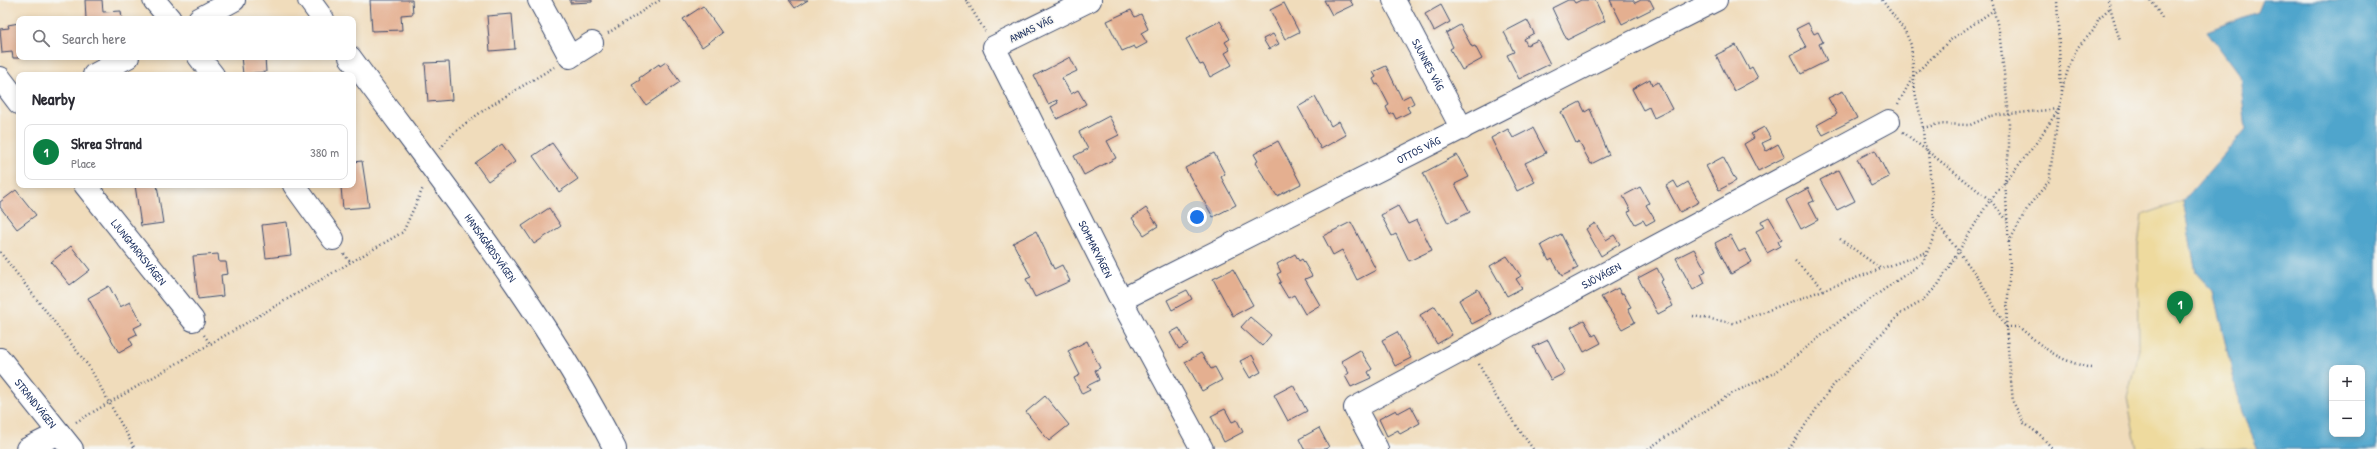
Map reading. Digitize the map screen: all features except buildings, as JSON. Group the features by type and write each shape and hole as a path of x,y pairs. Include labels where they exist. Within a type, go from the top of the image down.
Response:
{"street":[{"path":"154,0 167,16"},
{"path":"205,16 234,0"},
{"path":"309,0 320,16"},
{"path":"539,0 570,57 592,43"},
{"name":"ANNAS VÄG","path":"994,47 1090,0"},
{"name":"SJUNNES VÄG","path":"1394,0 1462,129"},
{"name":"OTTOS VÄG","path":"1121,300 1716,0"},
{"name":"SOMMARVÄGEN","path":"994,47 1121,300 1202,449"},
{"path":"100,72 122,60"},
{"path":"202,60 211,72"},
{"name":"HANSAGÅRDSVÄGEN","path":"352,60 512,279 587,393 615,449"},
{"path":"0,78 16,99"},
{"name":"SJÖVÄGEN","path":"1377,449 1355,408 1889,121"},
{"name":"LJUNGMARKSVÄGEN","path":"87,188 193,320"},
{"path":"296,188 333,239"},
{"name":"STRANDVÄGEN","path":"0,359 66,441"},
{"path":"27,449 66,441"}],"path":[{"path":"592,43 660,0"},
{"path":"966,0 994,47"},
{"path":"1882,0 1908,38 1913,52 1915,92 1923,128 1924,143 1928,152 1934,219 1938,227 1977,276 2006,327"},
{"path":"1991,0 2006,77 2009,115 2009,150 2006,180 2009,244 2006,327 2012,394 2017,412 2024,424 2040,435 2053,449"},
{"path":"2009,244 2028,207 2049,181 2060,93 2057,0"},
{"path":"2108,0 2120,41"},
{"path":"2151,0 2162,18"},
{"path":"2060,93 2072,58 2078,47 2093,31 2099,18 2110,8"},
{"path":"1994,10 1950,41 1914,75 1889,121 1990,200 2008,221"},
{"path":"1923,128 1938,124 1970,125 1990,116 2059,109"},
{"path":"1789,449 1830,389 1900,314 1931,294 1959,252 1990,200 2034,146 2059,109"},
{"path":"1648,449 1730,395 1776,372 1841,320 1923,262 1938,227"},
{"path":"1840,239 1881,268"},
{"path":"0,252 90,368 135,449"},
{"path":"1693,316 1733,323 1928,252"},
{"path":"1795,261 1824,289"},
{"path":"2006,327 2020,326 2051,354 2071,363 2092,368"},
{"path":"1470,346 1492,391 1533,449"}],"sand":[{"path":"2183,201 2196,273 2213,291 2242,413 2258,449 2137,449 2127,397 2139,349 2138,246 2142,215"}],"water":[{"path":"2262,0 2377,0 2377,449 2258,449 2242,413 2213,291 2196,273 2183,201 2246,129 2240,76 2207,31 2257,12"}],"place":[{"name":"Skrea Strand","path":"2180,324"}]}
